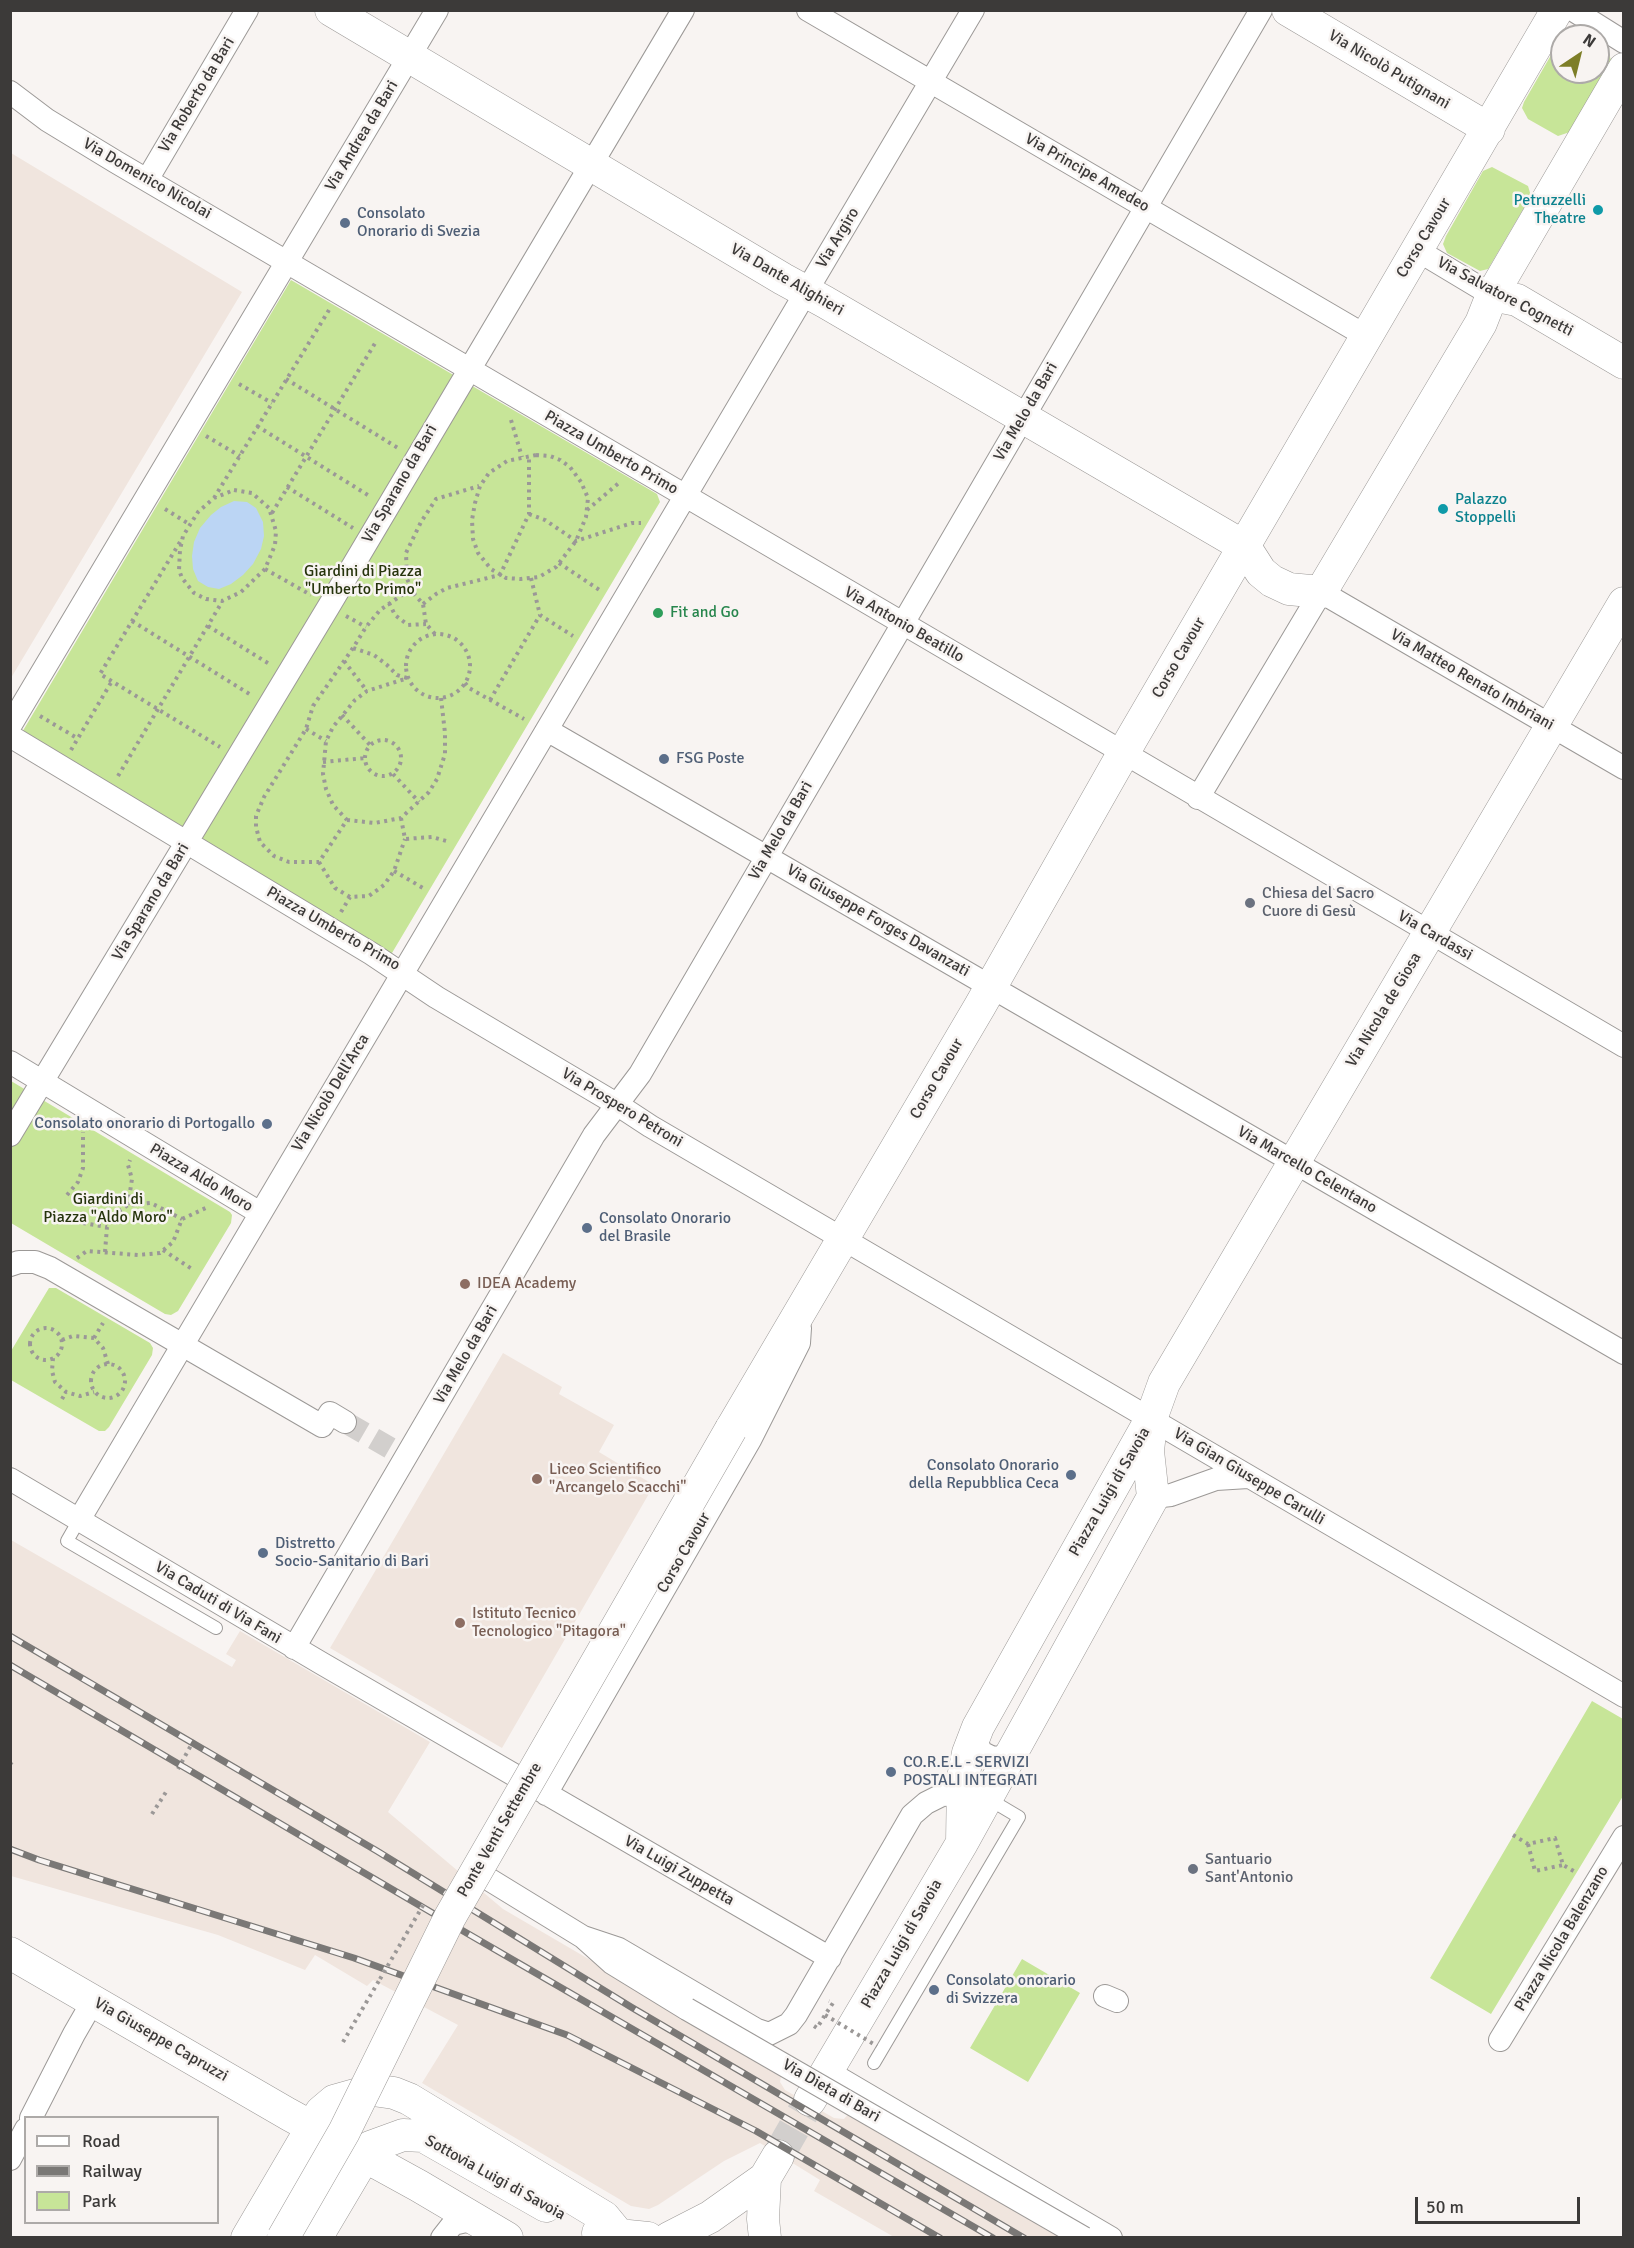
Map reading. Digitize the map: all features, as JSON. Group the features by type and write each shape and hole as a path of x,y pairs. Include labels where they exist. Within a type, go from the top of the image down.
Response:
{"main road":[{"name":"Via Dante Alighieri","path":"331,10 806,292 1245,547"},
{"name":"Via Nicolò Putignani","path":"1288,10 1489,129"},
{"name":"Corso Cavour","path":"731,1429 991,986 1123,754 1557,10"},
{"path":"1245,547 1261,572 1272,581 1289,589 1321,592 1480,323 1492,295 1623,69"},
{"name":"Via Salvatore Cognetti","path":"1492,295 1517,300 1623,363"},
{"name":"Via Nicola de Giosa","path":"1151,1419 1164,1383 1623,603"},
{"name":"Piazza Luigi di Savoia","path":"974,1796 1013,1749 1153,1497 1148,1451 1151,1419"},
{"name":"Piazza Luigi di Savoia","path":"827,2071 962,1843 974,1796 968,1753 978,1727 1151,1419"},
{"name":"Ponte Venti Settembre","path":"283,2238 344,2132 467,1887 731,1429"},
{"name":"Via Giuseppe Capruzzi","path":"10,1953 312,2127 367,2151 496,2231"},
{"path":"810,2100 827,2071"},
{"name":"Sottovia Luigi di Savoia","path":"312,2127 321,2112 334,2101 373,2090 394,2093 409,2099 633,2236"},
{"path":"247,2238 312,2127"},
{"name":"Sottovia Luigi di Savoia","path":"367,2151 383,2141 403,2135 423,2136 581,2226 602,2235 633,2236"},
{"path":"316,2238 367,2151"},
{"path":"669,2238 710,2217 772,2167 763,2219 765,2238"}],"street":[{"name":"Via Roberto da Bari","path":"147,180 247,10"},
{"name":"Via Andrea da Bari","path":"287,261 437,10"},
{"name":"Via Sparano da Bari","path":"43,1081 683,10"},
{"name":"Via Principe Amedeo","path":"808,10 1366,336"},
{"name":"Via Argiro","path":"685,496 973,10"},
{"name":"Via Melo da Bari","path":"294,1647 588,1145 640,1074 1261,10"},
{"path":"1573,10 1623,42"},
{"name":"Via Domenico Nicolai","path":"10,92 47,120 287,261"},
{"name":"Via Salvatore Cognetti","path":"1417,250 1492,295"},
{"path":"10,726 287,261"},
{"name":"Piazza Umberto Primo","path":"10,736 403,973 685,496 287,261"},
{"name":"Via Antonio Beatillo","path":"685,496 1123,754"},
{"path":"1198,798 1321,592"},
{"name":"Via Matteo Renato Imbriani","path":"1321,592 1623,768"},
{"name":"Via Giuseppe Forges Davanzati","path":"547,730 991,986"},
{"name":"Via Cardassi","path":"1123,754 1623,1046"},
{"name":"Via Prospero Petroni","path":"403,973 436,997 843,1239"},
{"name":"Via Nicolò Dell'Arca","path":"260,1214 403,973"},
{"name":"Via Marcello Celentano","path":"991,986 1623,1353"},
{"name":"Piazza Aldo Moro","path":"10,1062 260,1214 79,1520"},
{"path":"10,1135 43,1081"},
{"name":"Via Gian Giuseppe Carulli","path":"843,1239 1623,1696"},
{"path":"10,1265 19,1262 35,1262 50,1268 322,1426 330,1413 345,1422"},
{"name":"Corso Cavour","path":"537,1789 750,1440 799,1343 803,1305"},
{"path":"1153,1497 1171,1495 1216,1479 1248,1478"},
{"path":"10,1479 79,1520"},
{"name":"Via Caduti di Via Fani","path":"79,1520 537,1789"},
{"path":"978,1727 977,1742 981,1752 993,1758 1001,1757 1013,1749"},
{"name":"Via Dieta di Bari","path":"537,1789 477,1872 583,1937 612,1963 687,2009 1084,2238"},
{"name":"Via Luigi Zuppetta","path":"537,1789 830,1958"},
{"path":"830,1958 912,1815 926,1803 942,1795 974,1796"},
{"name":"Piazza Nicola Balenzano","path":"1500,2040 1623,1838"},
{"name":"Via Dieta di Bari","path":"583,1937 619,1949 757,2030 769,2034 789,2024 830,1958"},
{"path":"32,2116 93,2001"},
{"name":"Via Dieta di Bari","path":"827,2071 1111,2238"},
{"path":"11,2157 24,2133"},
{"path":"442,2238 453,2224 466,2221 496,2231"}],"lane":[{"name":"Via Caduti di Via Fani","path":"79,1520 67,1542 216,1628"},
{"path":"874,2063 1019,1817 974,1796"}],"path":[{"path":"214,498 332,306"},
{"path":"271,513 380,335"},
{"path":"286,379 415,459"},
{"path":"237,383 272,403"},
{"path":"509,410 522,457"},
{"path":"257,426 387,507"},
{"path":"205,436 240,456"},
{"path":"560,460 564,453"},
{"path":"500,575 529,514 529,456"},
{"path":"550,456 560,460 570,467 581,482 588,498 576,541 559,563 539,577 506,578 491,569 478,553 473,538 472,520 480,486 489,473 507,461 522,457 550,456"},
{"path":"586,511 624,479"},
{"path":"435,634 426,624 423,604 407,579 406,553 421,522 436,499 480,486"},
{"path":"287,488 369,538"},
{"path":"183,536 179,570 188,587 206,599 222,601 241,592 265,569 275,545 276,531 271,513 252,493 242,490 223,493 214,498 198,512 189,524 100,674 237,757"},
{"path":"161,507 189,524"},
{"path":"529,514 545,520 576,541"},
{"path":"576,541 632,523 641,523"},
{"path":"559,563 601,591"},
{"path":"423,604 447,588 500,575"},
{"path":"531,578 540,615 573,636"},
{"path":"318,862 290,862 274,856 260,842 256,816 264,797 306,729 314,706 366,627 389,603 412,588"},
{"path":"113,784 222,601"},
{"path":"389,603 395,615 408,626 426,624"},
{"path":"490,700 540,615"},
{"path":"132,621 268,705"},
{"path":"208,626 287,675"},
{"path":"353,648 374,655 397,675 408,678 421,693 441,698 459,690 465,683 470,666 465,649 452,637 435,634 417,641 406,658 408,678"},
{"path":"344,661 367,691"},
{"path":"408,678 367,691 354,700 326,741 323,774 333,805 347,820 375,822 401,818 419,802 437,779 445,754 441,698"},
{"path":"67,756 112,681"},
{"path":"465,683 469,688 524,719"},
{"path":"37,714 78,738"},
{"path":"342,715 370,745"},
{"path":"306,729 326,741"},
{"path":"381,740 388,740 398,747 401,752 401,765 393,774 377,776 368,769 365,758 370,745 381,740"},
{"path":"323,762 365,758"},
{"path":"393,774 419,802"},
{"path":"318,862 335,888 350,897 369,896 384,885 394,871 405,839 401,818"},
{"path":"318,862 347,820"},
{"path":"405,839 432,837 450,842"},
{"path":"394,871 423,888"},
{"path":"337,919 350,897"},
{"path":"67,1196 78,1182 83,1168 83,1132"},
{"path":"128,1205 132,1179 128,1165 130,1160"},
{"path":"105,1252 107,1227 116,1213 128,1205 151,1203 182,1219"},
{"path":"77,1258 87,1251 138,1255 160,1253 173,1242 182,1219 208,1207"},
{"path":"83,1223 107,1227"},
{"path":"163,1250 192,1269"},
{"path":"94,1338 103,1323"},
{"path":"53,1358 43,1359 34,1354 31,1345 32,1335 41,1329 51,1329 62,1340 61,1349 53,1358 52,1371 55,1383 66,1392 80,1396 94,1392"},
{"path":"62,1340 73,1336 94,1338 103,1348 108,1364"},
{"path":"108,1364 122,1371 126,1381 124,1391 109,1399 94,1392 91,1381 98,1367 108,1364"},
{"path":"62,1399 66,1392"},
{"path":"178,1769 195,1738"},
{"path":"152,1814 166,1792"},
{"path":"1513,1835 1528,1844 1555,1838 1563,1864 1580,1875"},
{"path":"1528,1844 1535,1871 1563,1864"},
{"path":"343,2042 431,1893"},
{"path":"825,2015 877,2046"}],"shaded area":[{"path":"11,153 242,292 11,678"},
{"path":"503,1353 562,1387 559,1394 614,1425 599,1452 654,1485 502,1748 330,1648"},
{"path":"11,1540 232,1667 236,1660 226,1654 240,1631 430,1742 388,1812 503,1909 782,2072 780,2082 785,2090 834,2118 844,2119 850,2112 1066,2237 894,2237 814,2191 820,2180 760,2143 724,2161 658,2205 649,2209 631,2206 422,2083 458,2025 373,1980 367,1986 315,1955 305,1970 218,1935 11,1876"}],"green space":[{"path":"1550,57 1550,84 1597,84 1570,132 1558,136 1528,119 1522,108"},
{"path":"1492,167 1528,186 1531,196 1488,269 1480,271 1447,253 1443,244 1483,171"},
{"name":"Giardini di Piazza \"Umberto Primo\"","path":"291,280 657,494 660,502 389,958 21,734"},
{"name":"Giardini di Piazza \"Aldo Moro\"","path":"11,1081 230,1212 231,1223 178,1311 171,1315 165,1314 11,1223"},
{"path":"49,1288 56,1288 150,1343 153,1348 152,1355 105,1431 99,1431 11,1380 11,1351"},
{"path":"1592,1701 1623,1719 1623,1796 1491,2014 1430,1978"},
{"path":"1022,1959 1080,1993 1028,2082 970,2048"}],"water":[{"path":"234,501 247,502 256,508 263,522 264,536 261,549 253,564 231,584 219,589 208,587 198,581 193,569 194,542 200,528 211,515"}],"tunnel":[{"path":"345,1422 390,1448"},
{"path":"778,2156 810,2100"}],"railway":[{"path":"10,1636 377,1851 631,2007 1024,2238"},
{"path":"10,1665 993,2238"},
{"path":"10,1849 354,1958 567,2035 756,2131 940,2238"}],"place":[{"name":"Petruzzelli Theatre","path":"1598,210"},
{"name":"Consolato Onorario di Svezia","path":"345,223"},
{"name":"Palazzo Stoppelli","path":"1443,509"},
{"name":"Fit and Go","path":"658,613"},
{"name":"FSG Poste","path":"664,759"},
{"name":"Chiesa del Sacro Cuore di Gesù","path":"1250,903"},
{"name":"Consolato onorario di Portogallo","path":"267,1124"},
{"name":"Consolato Onorario del Brasile","path":"587,1228"},
{"name":"IDEA Academy","path":"465,1284"},
{"name":"Consolato Onorario della Repubblica Ceca","path":"1071,1475"},
{"name":"Liceo Scientifico \"Arcangelo Scacchi\"","path":"537,1479"},
{"name":"Distretto Socio-Sanitario di Bari","path":"263,1553"},
{"name":"Istituto Tecnico Tecnologico \"Pitagora\"","path":"460,1623"},
{"name":"CO.R.E.L - SERVIZI POSTALI INTEGRATI","path":"891,1772"},
{"name":"Santuario Sant'Antonio","path":"1193,1869"},
{"name":"Consolato onorario di Svizzera","path":"934,1990"}]}
